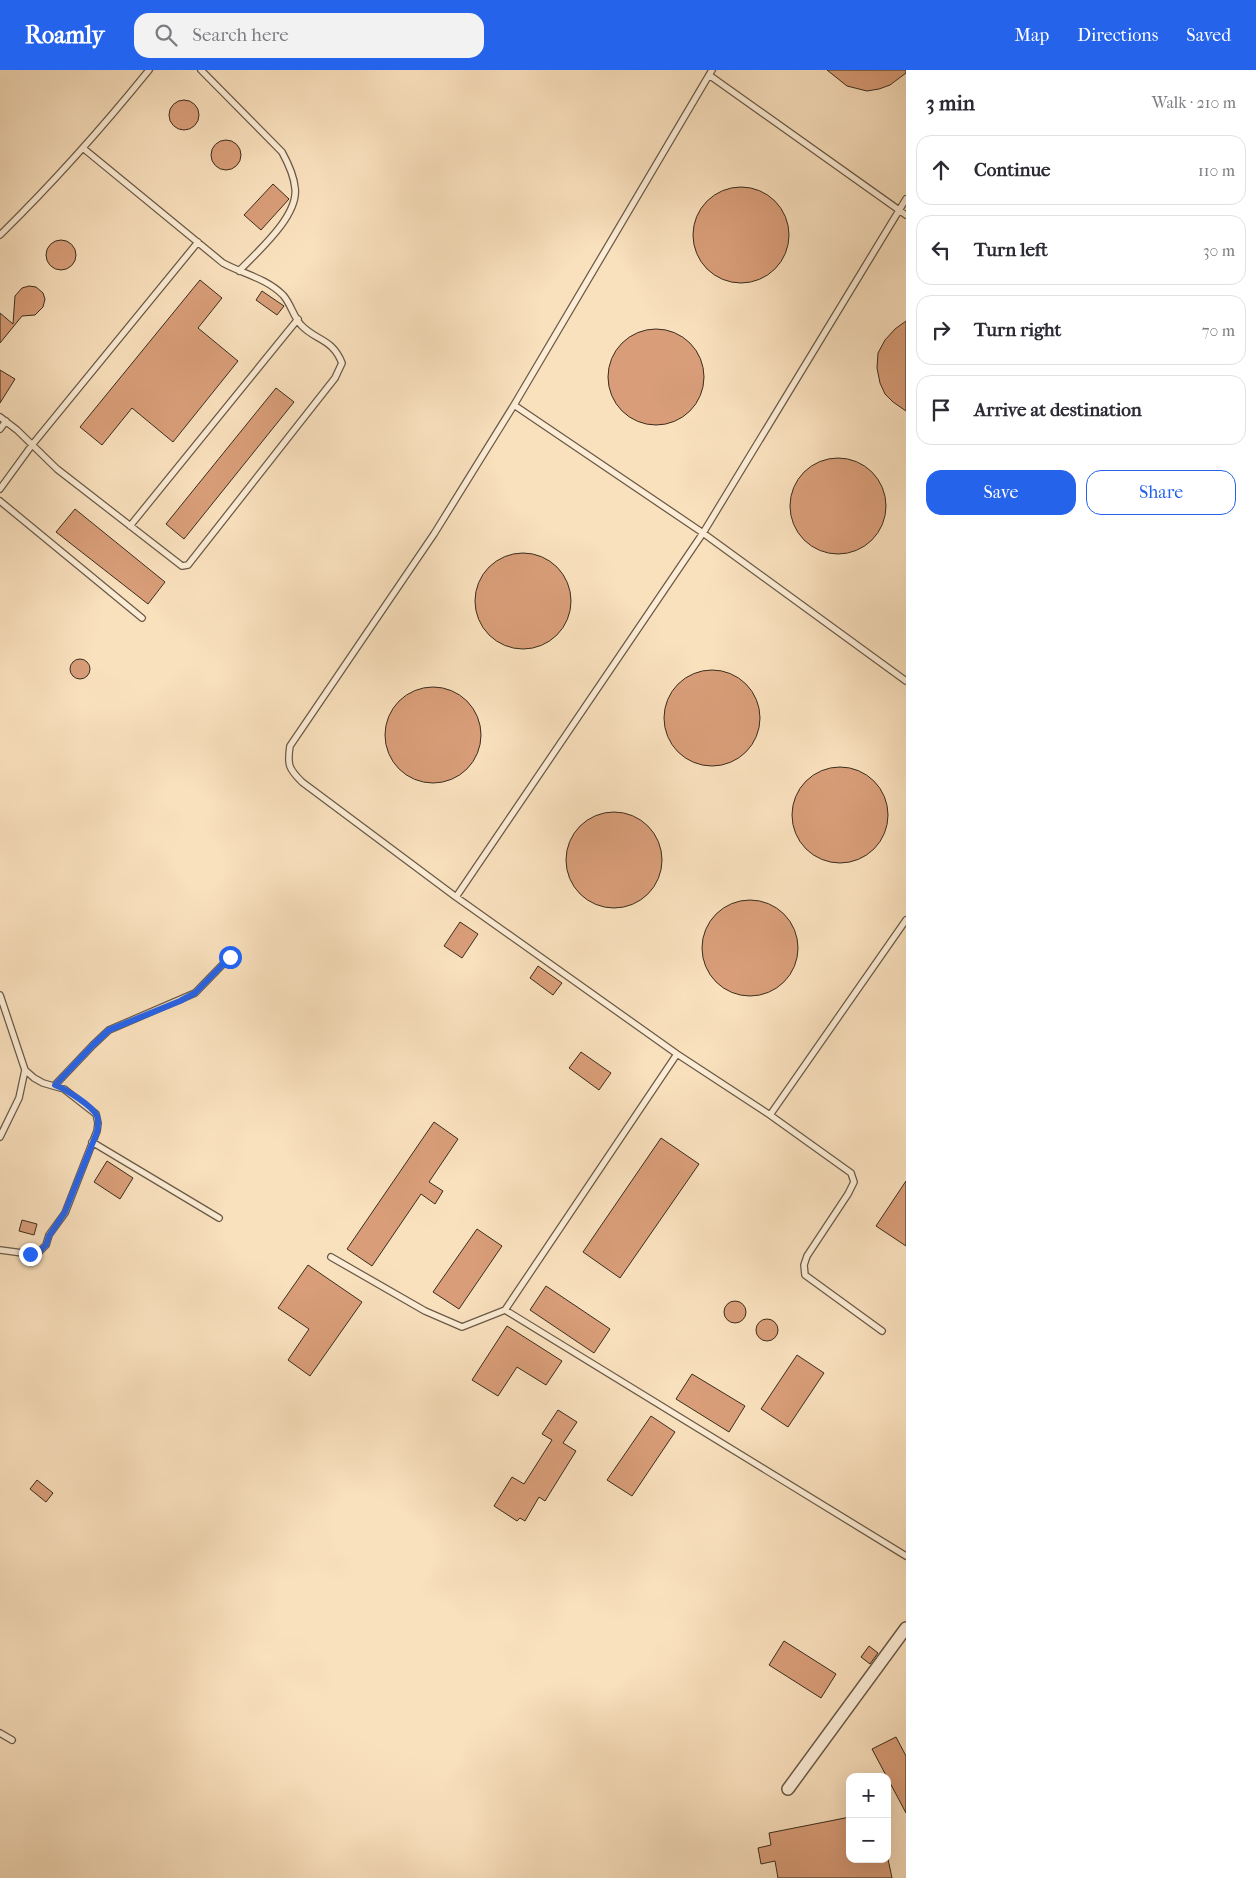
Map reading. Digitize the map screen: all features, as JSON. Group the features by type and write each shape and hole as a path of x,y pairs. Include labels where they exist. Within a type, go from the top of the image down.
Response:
{"street":[{"path":"788,1789 906,1628"}],"lane":[{"path":"0,235 42,193 109,120 149,70"},
{"path":"201,70 282,152 289,166 296,189 294,205 284,221 238,271"},
{"path":"882,1331 805,1275 804,1265 807,1256 854,1182 851,1173 770,1115 677,1054 456,897 302,782 292,772 288,761 290,746 434,534 514,405 710,73 906,215"},
{"path":"0,417 56,469 182,566 188,565 335,378 342,363 337,351 301,325 289,302 282,294 253,274 238,271 223,263 83,148"},
{"path":"456,897 703,534 906,199"},
{"path":"0,489 32,445 198,242"},
{"path":"130,526 298,319"},
{"path":"514,405 703,534 906,681"},
{"path":"0,428 6,421"},
{"path":"0,501 142,618"},
{"path":"770,1115 906,920"},
{"path":"55,1085 109,1030 195,993 230,957"},
{"path":"0,995 26,1070 38,1080 64,1088 96,1114 98,1123 65,1212 49,1236 46,1245 39,1252 30,1254 0,1250"},
{"path":"331,1257 425,1311 462,1327 505,1310 677,1054"},
{"path":"0,1137 19,1098 26,1070"},
{"path":"92,1142 219,1218"},
{"path":"505,1310 906,1556"},
{"path":"0,1734 12,1740"}],"building":[{"path":"827,70 906,70 906,73 890,85 867,91 847,86"},
{"path":"184,100 195,104 199,115 195,126 184,130 173,126 169,115 173,104"},
{"path":"226,140 237,144 241,155 237,166 226,170 215,166 211,155 215,144"},
{"path":"273,184 289,199 261,230 244,215"},
{"path":"741,187 759,191 775,201 785,217 789,235 785,253 775,269 759,279 741,283 723,279 707,269 697,253 693,235 697,217 707,201 723,191"},
{"path":"61,240 72,244 76,255 72,266 61,270 50,266 46,255 50,244"},
{"path":"200,280 222,298 198,328 238,361 173,442 132,408 102,445 80,427"},
{"path":"36,287 43,293 45,299 43,307 35,315 22,316 0,343 0,313 13,324 15,296 22,288"},
{"path":"262,291 284,306 277,315 256,300"},
{"path":"906,321 906,411 885,394 880,383 877,368 878,353 885,340"},
{"path":"656,329 674,333 690,343 700,359 704,377 700,395 690,411 674,421 656,425 638,421 622,411 612,395 608,377 612,359 622,343 638,333"},
{"path":"0,370 15,379 0,403"},
{"path":"276,388 294,402 184,539 166,524"},
{"path":"838,458 856,462 872,472 882,488 886,506 882,524 872,540 856,550 838,554 820,550 804,540 794,524 790,506 794,488 804,472 820,462"},
{"path":"75,509 165,582 148,604 56,532"},
{"path":"523,553 541,557 557,567 567,583 571,601 567,619 557,635 541,645 523,649 505,645 489,635 479,619 475,601 479,583 489,567 505,557"},
{"path":"80,659 87,662 90,669 87,676 80,679 73,676 70,669 73,662"},
{"path":"712,670 730,674 746,684 756,700 760,718 756,736 746,752 730,762 712,766 694,762 678,752 668,736 664,718 668,700 678,684 694,674"},
{"path":"433,687 451,691 467,701 477,717 481,735 477,753 467,769 451,779 433,783 415,779 399,769 389,753 385,735 389,717 399,701 415,691"},
{"path":"840,767 858,771 874,781 884,797 888,815 884,833 874,849 858,859 840,863 822,859 806,849 796,833 792,815 796,797 806,781 822,771"},
{"path":"614,812 632,816 648,826 658,842 662,860 658,878 648,894 632,904 614,908 596,904 580,894 570,878 566,860 570,842 580,826 596,816"},
{"path":"750,900 768,904 784,914 794,930 798,948 794,966 784,982 768,992 750,996 732,992 716,982 706,966 702,948 706,930 716,914 732,904"},
{"path":"460,922 478,934 462,958 444,946"},
{"path":"538,966 562,983 553,995 530,978"},
{"path":"581,1052 611,1073 599,1090 569,1068"},
{"path":"434,1122 458,1139 429,1182 443,1191 435,1204 421,1194 372,1266 347,1249"},
{"path":"661,1138 699,1164 620,1278 583,1252"},
{"path":"107,1161 133,1178 120,1199 94,1182"},
{"path":"906,1181 906,1246 876,1226"},
{"path":"22,1220 37,1224 34,1235 19,1231"},
{"path":"477,1229 502,1246 459,1309 433,1292"},
{"path":"308,1265 362,1302 310,1376 288,1360 309,1329 278,1308"},
{"path":"546,1286 610,1329 594,1353 530,1310"},
{"path":"735,1301 745,1308 746,1312 739,1322 735,1323 725,1316 724,1312 731,1302"},
{"path":"767,1319 777,1326 778,1330 771,1340 767,1341 757,1334 756,1330 763,1320"},
{"path":"507,1326 562,1361 546,1385 517,1367 498,1396 472,1380"},
{"path":"797,1355 824,1373 788,1427 761,1409"},
{"path":"692,1374 745,1406 729,1432 676,1399"},
{"path":"558,1410 577,1422 563,1443 576,1451 545,1501 539,1497 525,1521 520,1518 517,1521 494,1506 512,1477 524,1484 552,1440 542,1434"},
{"path":"651,1416 675,1432 632,1496 607,1480"},
{"path":"37,1480 53,1493 46,1502 30,1489"},
{"path":"784,1641 836,1674 821,1698 769,1665"},
{"path":"869,1646 878,1653 870,1664 861,1657"},
{"path":"896,1737 906,1756 906,1813 891,1785 891,1773 885,1773 872,1749"},
{"path":"846,1818 846,1863 889,1863 892,1878 778,1878 775,1861 761,1864 758,1848 771,1845 769,1833"}],"route":[{"path":"30,1254 39,1252 46,1245 49,1236 65,1212 97,1132 96,1114 64,1088 55,1085 109,1030 195,993 230,957"}]}
